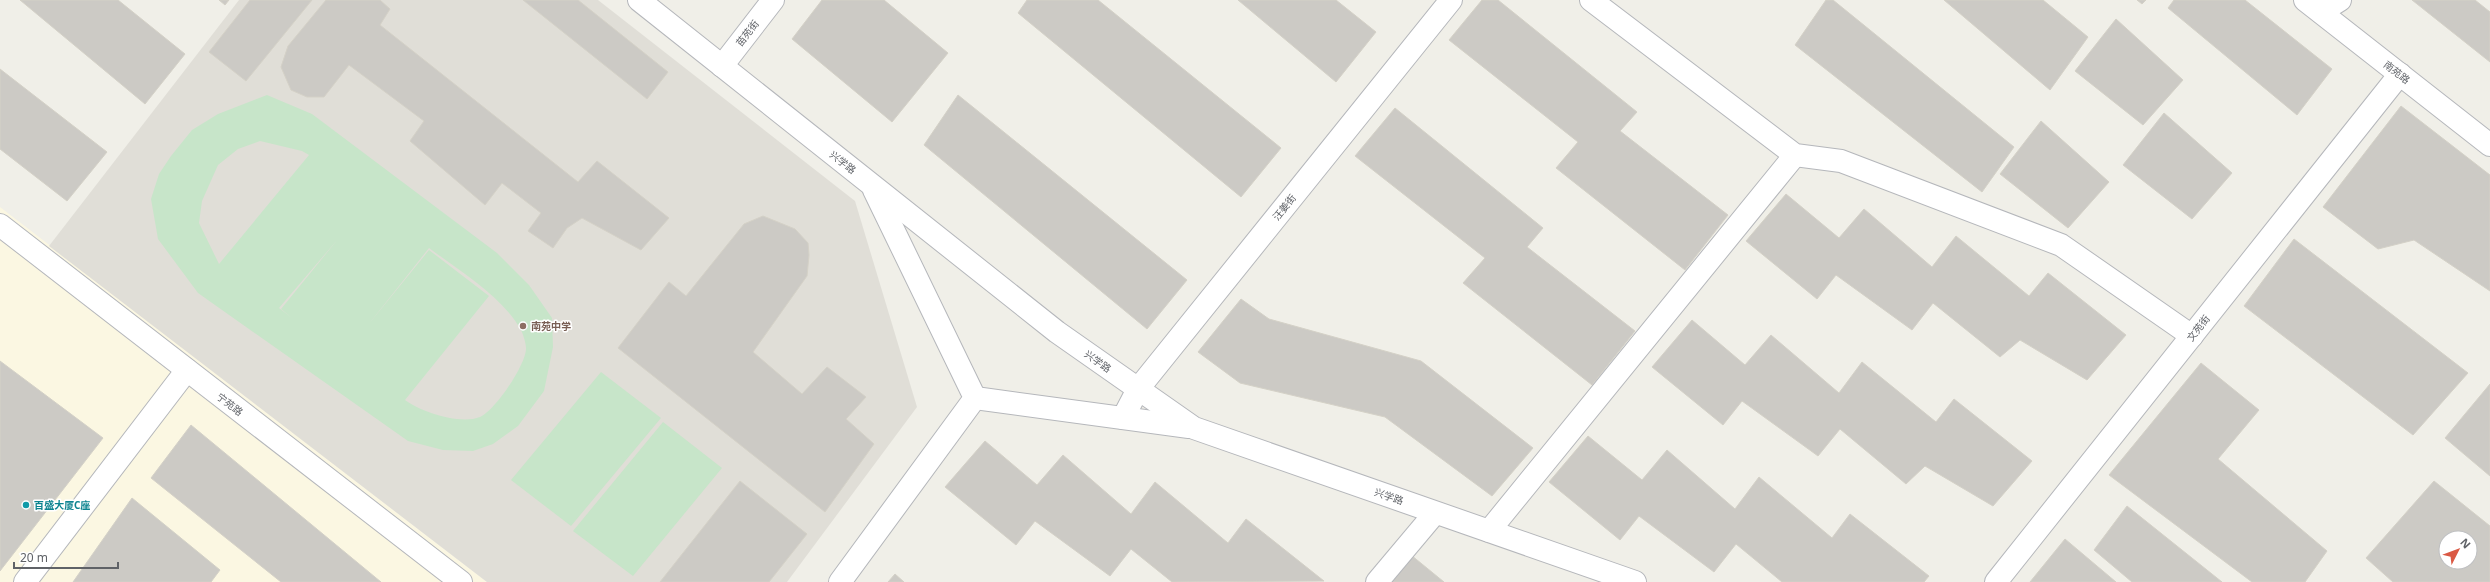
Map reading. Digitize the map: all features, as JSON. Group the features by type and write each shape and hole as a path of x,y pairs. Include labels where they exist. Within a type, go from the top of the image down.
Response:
{"street":[{"name":"兴学路","path":"639,0 1057,332 1194,428 1635,582"},
{"name":"苗苑街","path":"722,66 773,0"},
{"name":"汪姜街","path":"1123,418 1138,389 1451,0"},
{"path":"1591,0 1795,155 1841,161 2061,245 2192,336"},
{"path":"2313,6 2340,0"},
{"name":"南苑路","path":"2313,6 2490,145"},
{"name":"文苑街","path":"1996,582 2400,74"},
{"path":"1489,531 1795,155"},
{"path":"872,185 974,398"},
{"name":"宁苑路","path":"0,225 461,582"},
{"path":"25,582 187,370"},
{"path":"974,398 1194,428"},
{"path":"840,582 974,398"},
{"path":"1377,582 1435,512"}],"shaded area":[{"name":"南苑中学","path":"239,0 598,0 855,201 917,407 787,582 487,582 49,246"},
{"path":"0,207 487,582 0,582"}],"green space":[{"path":"267,95 312,114 497,253 529,285 552,318 553,347 544,391 518,426 493,444 473,451 443,450 408,441 198,293 158,239 151,199 159,174 171,156 192,130 218,114","holes":["260,141 302,151 309,155 219,264 199,223 202,201 218,165 238,149","338,239 281,309 292,318 279,308","429,248 480,285 513,317 522,332 526,346 525,355 509,386 494,406 480,417 462,419 441,416 430,413 412,405 405,400 489,296 429,250 368,325"]},
{"path":"601,372 661,418 571,526 511,480"},
{"path":"663,422 722,468 633,576 573,531"}],"building":[{"path":"20,0 118,0 185,54 145,104"},
{"path":"219,0 229,0 225,5"},
{"path":"250,0 312,0 246,81 209,52"},
{"path":"326,0 380,0 390,9 380,25 578,182 597,161 669,218 641,250 582,218 567,228 553,248 528,231 541,213 502,183 485,205 410,141 424,121 349,65 324,97 307,97 291,90 281,67 288,46"},
{"path":"523,0 578,0 668,72 647,99"},
{"path":"822,0 884,0 948,53 892,122 792,39"},
{"path":"1027,0 1098,0 1281,148 1241,197 1018,13"},
{"path":"1238,0 1336,0 1376,32 1336,82"},
{"path":"1482,0 1498,0 1637,112 1620,131 1728,215 1685,270 1556,168 1578,142 1449,40"},
{"path":"1826,0 1833,0 2014,147 1982,192 1795,45"},
{"path":"1944,0 2043,0 2088,37 2050,90"},
{"path":"2137,0 2146,0 2142,4"},
{"path":"2174,0 2245,0 2332,69 2297,115 2168,8"},
{"path":"2412,0 2475,0 2490,12 2490,62"},
{"path":"2116,19 2183,80 2143,125 2075,71"},
{"path":"0,69 107,152 67,201 0,149"},
{"path":"958,95 1187,280 1147,329 924,145"},
{"path":"2401,106 2490,175 2490,291 2414,240 2378,249 2323,207"},
{"path":"1395,108 1543,228 1527,247 1635,331 1592,385 1463,283 1485,258 1355,156"},
{"path":"2164,113 2232,173 2192,219 2123,165"},
{"path":"2041,121 2109,182 2068,228 2000,174"},
{"path":"1786,194 1839,238 1864,209 1932,267 1956,236 2029,296 2048,273 2126,335 2087,380 2020,340 2000,357 1933,303 1912,330 1836,275 1817,299 1746,241"},
{"path":"763,216 795,229 808,243 809,255 807,276 753,352 802,394 827,367 866,397 846,419 874,444 825,512 618,348 669,282 686,296 744,224"},
{"path":"2294,239 2468,373 2413,435 2244,306"},
{"path":"1241,299 1269,319 1421,361 1533,448 1492,496 1385,417 1240,383 1198,352"},
{"path":"1692,320 1745,365 1771,335 1839,393 1862,362 1936,422 1954,399 2032,461 1993,506 1925,466 1906,484 1840,429 1818,456 1742,401 1723,425 1652,367"},
{"name":"百盛大厦C座","path":"0,361 103,438 0,571"},
{"path":"2201,363 2259,410 2218,459 2327,551 2305,582 2252,582 2109,475"},
{"path":"2490,384 2490,476 2445,438"},
{"path":"191,425 381,582 281,582 151,478"},
{"path":"1588,436 1642,480 1667,450 1735,509 1759,477 1832,538 1850,514 1929,576 1924,582 1782,582 1736,544 1714,572 1639,516 1620,540 1549,482"},
{"path":"985,441 1037,485 1063,455 1131,514 1155,482 1228,543 1246,519 1324,581 1172,582 1131,549 1110,576 1035,521 1016,545 945,487"},
{"path":"740,481 807,534 769,582 660,582"},
{"path":"2434,481 2490,526 2490,582 2393,582 2366,558"},
{"path":"132,498 220,570 211,582 73,582"},
{"path":"2127,506 2222,582 2132,582 2094,550"},
{"path":"2065,539 2116,582 2030,582"},
{"path":"1411,555 1444,582 1387,582"},
{"path":"895,574 904,582 888,582"}],"place":[{"name":"南苑中学","path":"523,326"},
{"name":"百盛大厦C座","path":"26,505"}]}
